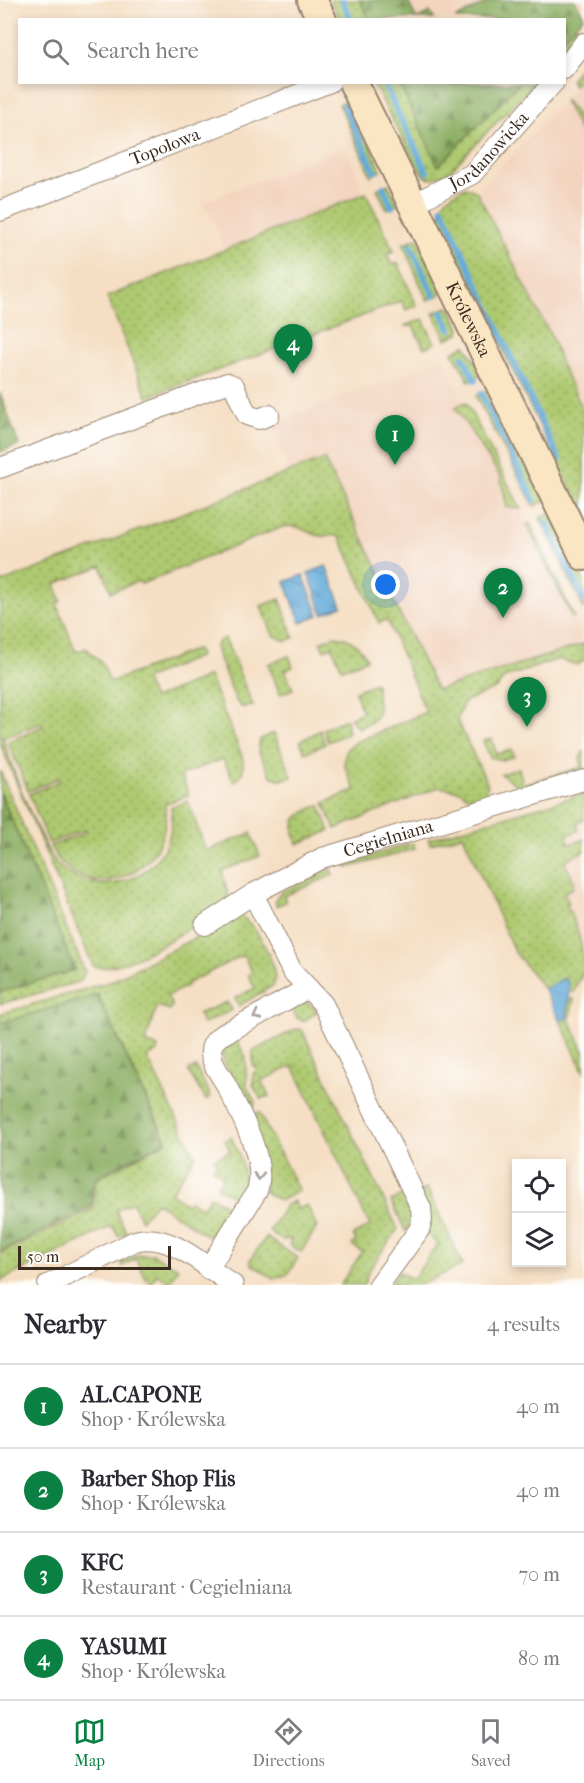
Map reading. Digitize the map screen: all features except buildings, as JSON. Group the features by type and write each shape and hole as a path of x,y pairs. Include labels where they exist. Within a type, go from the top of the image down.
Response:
{"main road":[{"path":"312,0 321,18"},
{"name":"Królewska","path":"354,84 584,556"}],"street":[{"path":"566,66 584,43"},
{"name":"Topolowa","path":"0,212 325,84"},
{"name":"Jordanowicka","path":"413,204 472,174 552,84"},
{"path":"0,468 226,383 234,386 247,415 259,419 269,415"},
{"name":"Cegielniana","path":"205,925 253,894 310,863 340,851 584,780"},
{"path":"253,894 286,961 323,1004 421,1208 422,1220 419,1230 379,1285"},
{"path":"208,1269 257,1191 260,1181 258,1162 242,1117 212,1059 212,1046 220,1036 308,988"},
{"path":"48,1285 135,1241 149,1238 165,1241 233,1285"}],"shaded area":[{"path":"360,0 584,0 584,16 566,35 566,18 369,18"},
{"path":"584,74 584,412 561,364 552,337 478,191 564,100"},
{"path":"345,147 364,194 225,250 204,202"},
{"path":"441,358 532,530 584,644 437,690 324,458 289,471 272,423 429,365"},
{"path":"584,797 584,945 522,816"}],"green space":[{"path":"330,0 360,0 369,18 339,18"},
{"path":"360,0 407,0 416,18 369,18"},
{"path":"491,0 575,0 584,16 566,35 566,18 457,18"},
{"path":"430,12 433,18 419,18"},
{"path":"576,25 581,32 566,48 566,35"},
{"path":"584,62 584,74 574,86 570,80"},
{"path":"374,84 399,84 438,166 518,84 533,84 448,173 430,179 423,175"},
{"path":"399,84 518,84 438,166"},
{"path":"345,100 351,102 381,170 371,176 339,104"},
{"path":"564,100 578,117 584,139"},
{"path":"388,184 399,204 387,209 377,189"},
{"path":"466,187 477,192 552,338 561,364 584,412 584,517 441,223 442,204 449,196"},
{"path":"366,193 394,251 387,254 392,265 398,263 417,306 406,310 402,301 147,397 107,297"},
{"path":"417,238 442,288 440,295 427,300 403,244"},
{"path":"447,307 451,309 460,328 459,333 446,339 433,313"},
{"path":"423,319 435,343 424,348 413,326 404,326"},
{"path":"465,345 484,374 469,381 453,352"},
{"path":"492,389 546,501 534,506 476,396"},
{"path":"0,393 19,445 0,452"},
{"path":"466,402 521,509 507,507 500,476 455,407"},
{"path":"324,459 437,690 584,644 584,661 577,665 558,659 504,678 497,688 464,702 457,720 488,785 482,800 475,801 460,791 439,787 335,829 324,803 355,790 344,764 346,750 356,742 426,712 387,620 379,623 340,537 319,536 287,526 141,584 139,581 111,592 101,566 55,584 61,601 57,604 76,652 86,648 102,663 110,682 197,649 200,656 145,679 153,699 209,676 242,756 243,767 242,774 234,782 223,759 181,775 189,795 165,804 164,829 156,850 142,866 124,876 104,881 84,878 65,866 50,846 86,833 85,830 49,843 29,794 60,781 59,778 28,791 8,742 43,726 42,723 3,738 28,807 53,858 60,867 79,879 99,884 119,882 137,876 152,864 164,848 171,829 171,807 188,801 206,851 251,833 260,856 222,871 230,901 202,921 143,955 124,963 107,967 93,966 0,743 0,583"},
{"path":"550,513 584,581 584,609 540,518"},
{"path":"530,523 574,617 572,618 527,525"},
{"path":"280,599 294,638 285,641 273,635 261,606"},
{"path":"335,636 354,643 367,659 342,669 332,647 324,650 320,642"},
{"path":"225,638 253,706 241,707 236,701 215,648 218,642"},
{"path":"289,656 293,667 285,670 293,689 280,694 268,664"},
{"path":"376,683 379,713 370,723 358,728 350,718 362,712 355,691"},
{"path":"346,719 348,733 328,742 323,729"},
{"path":"320,730 325,744 305,753 300,741"},
{"path":"274,733 292,777 281,780 271,776 258,751 260,739"},
{"path":"492,739 496,754 512,750 514,756 502,760 490,757 483,741"},
{"path":"584,750 584,771 521,788 501,774 519,768 523,784 582,767 580,758"},
{"path":"0,771 85,972 81,981 0,1004 0,992 75,970 0,791"},
{"path":"0,792 75,970 0,992"},
{"path":"584,794 584,820 577,823 579,830 566,836 570,844 584,839 584,851 564,861 575,883 572,885 573,888 564,892 569,903 566,904 579,936 584,971 574,992 568,992 565,978 544,989 514,951 463,835 430,844 428,839"},
{"path":"320,805 330,831 297,844 294,836 296,818 305,811"},
{"path":"413,843 415,849 347,868 346,864"},
{"path":"331,869 333,875 284,896 286,902 276,906 275,900 281,892"},
{"path":"230,912 238,914 247,921 263,942 273,966 274,985 239,1006 235,998 255,988 248,975 252,972 243,955 167,996 172,1006 170,1010 157,1006 145,1043 158,1047 157,1052 147,1057 195,1156 171,1193 187,1204 190,1200 202,1208 210,1196 228,1206 228,1209 209,1237 156,1202 141,1220 132,1202 116,1210 127,1234 118,1236 112,1226 0,1281 0,1254 93,1209 96,1179 167,1142 98,995 0,1023 0,1014 112,981 198,936"},
{"path":"97,995 166,1141 94,1178 91,1207 0,1252 0,1023"},
{"path":"568,999 574,999 569,1019 584,1051 584,1073 560,1021 567,1018"},
{"path":"227,1002 232,1010 203,1024 198,1014"},
{"path":"306,1003 314,1007 317,1012 304,1021 297,1018 290,1006"},
{"path":"296,1029 302,1030 398,1229 369,1270 364,1285 340,1285 362,1252 352,1245 356,1240 353,1235 370,1226 293,1066 261,1081 269,1096 261,1099 253,1085 253,1073 256,1073 256,1066 253,1066 253,1051"},
{"path":"235,1036 246,1058 247,1087 255,1102 254,1107 247,1111 222,1057 225,1044"},
{"path":"196,1067 211,1097 206,1100 188,1071"},
{"path":"259,1112 299,1191 280,1201 265,1192 250,1117"},
{"path":"231,1137 241,1160 244,1177 240,1192 235,1198 217,1187 223,1176 213,1169 217,1163 214,1159 230,1151 225,1140"},
{"path":"427,1188 463,1265 420,1285 390,1285 399,1272 413,1279 438,1244 427,1234 421,1191"},
{"path":"403,1195 407,1196 412,1216 406,1232 391,1201"},
{"path":"294,1201 298,1209 307,1205 317,1227 301,1252 289,1245 291,1241 286,1238 284,1241 269,1231 286,1205"},
{"path":"266,1237 298,1258 288,1274 274,1279 251,1264 250,1260"},
{"path":"153,1254 178,1268 170,1283 157,1274 151,1283 146,1279 136,1259 122,1266 120,1262 138,1255"}],"water":[{"path":"326,566 342,606 323,614 308,573"},
{"path":"303,575 319,615 301,623 285,582"},
{"path":"565,978 569,985 567,1018 560,1021 544,989"}],"waterway":[{"path":"342,0 350,18"},
{"path":"384,84 427,172"},
{"path":"344,105 375,172"},
{"path":"383,187 392,207"},
{"path":"442,208 559,460"},
{"path":"410,245 434,296"},
{"path":"442,312 450,329"},
{"path":"463,357 475,380"},
{"path":"481,393 534,500"},
{"path":"581,506 584,513"},
{"path":"546,522 584,600"}],"place":[{"name":"YASUMI","path":"293,374"},
{"name":"AL.CAPONE","path":"395,465"},
{"name":"Barber Shop Flis","path":"503,618"},
{"name":"KFC","path":"527,727"}]}
